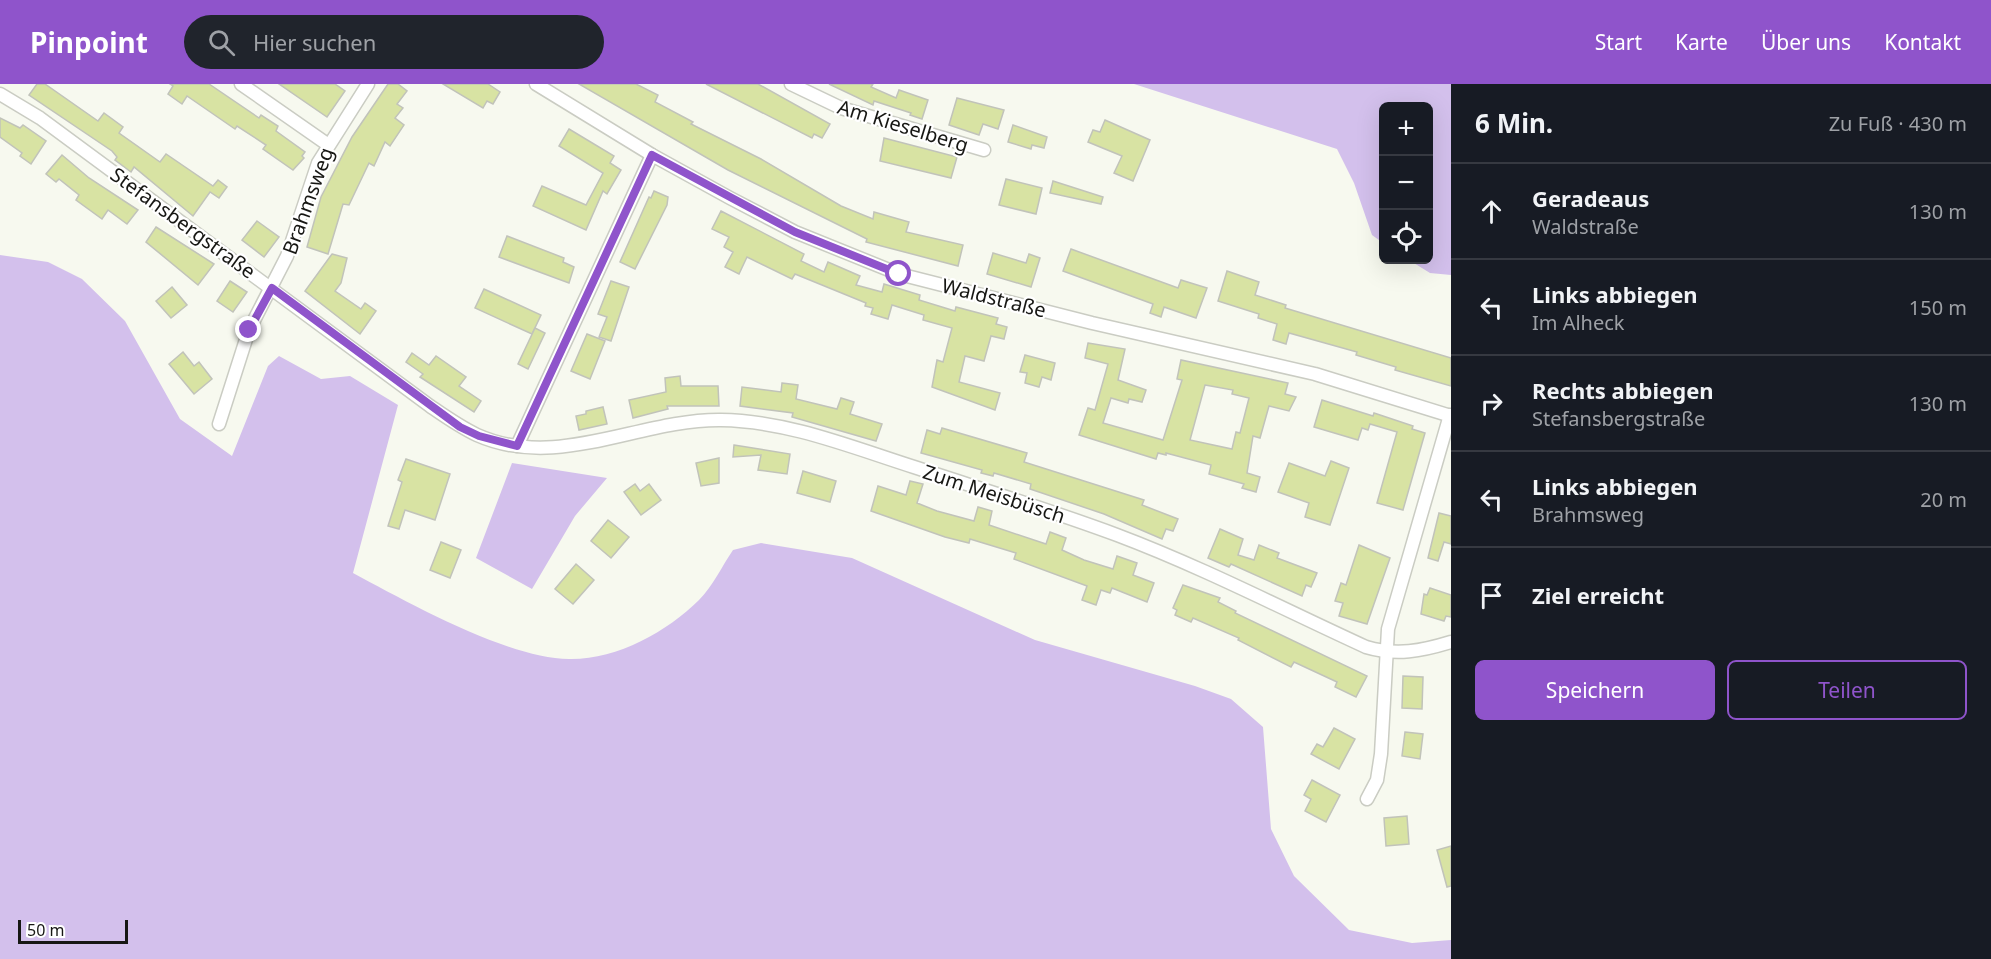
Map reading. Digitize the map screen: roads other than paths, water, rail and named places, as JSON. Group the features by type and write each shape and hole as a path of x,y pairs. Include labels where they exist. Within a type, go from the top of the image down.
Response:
{"street":[{"path":"241,84 327,144"},
{"name":"Brahmsweg","path":"219,424 249,330 288,256 318,163 327,144 368,84"},
{"name":"Am Kieselberg","path":"791,84 841,108 984,150"},
{"name":"Waldstraße","path":"541,85 652,155 795,232 899,274 1092,323 1315,374 1450,416"},
{"name":"Stefansbergstraße","path":"0,94 40,118 460,427 479,436 517,446"},
{"path":"517,446 652,155"},
{"path":"1367,799 1377,780 1381,754 1384,652 1392,612 1450,416"},
{"name":"Zum Meisbüsch","path":"517,446 546,449 575,446 687,422 720,420 775,425 972,486 1118,535 1384,652 1422,650 1451,642"}]}
